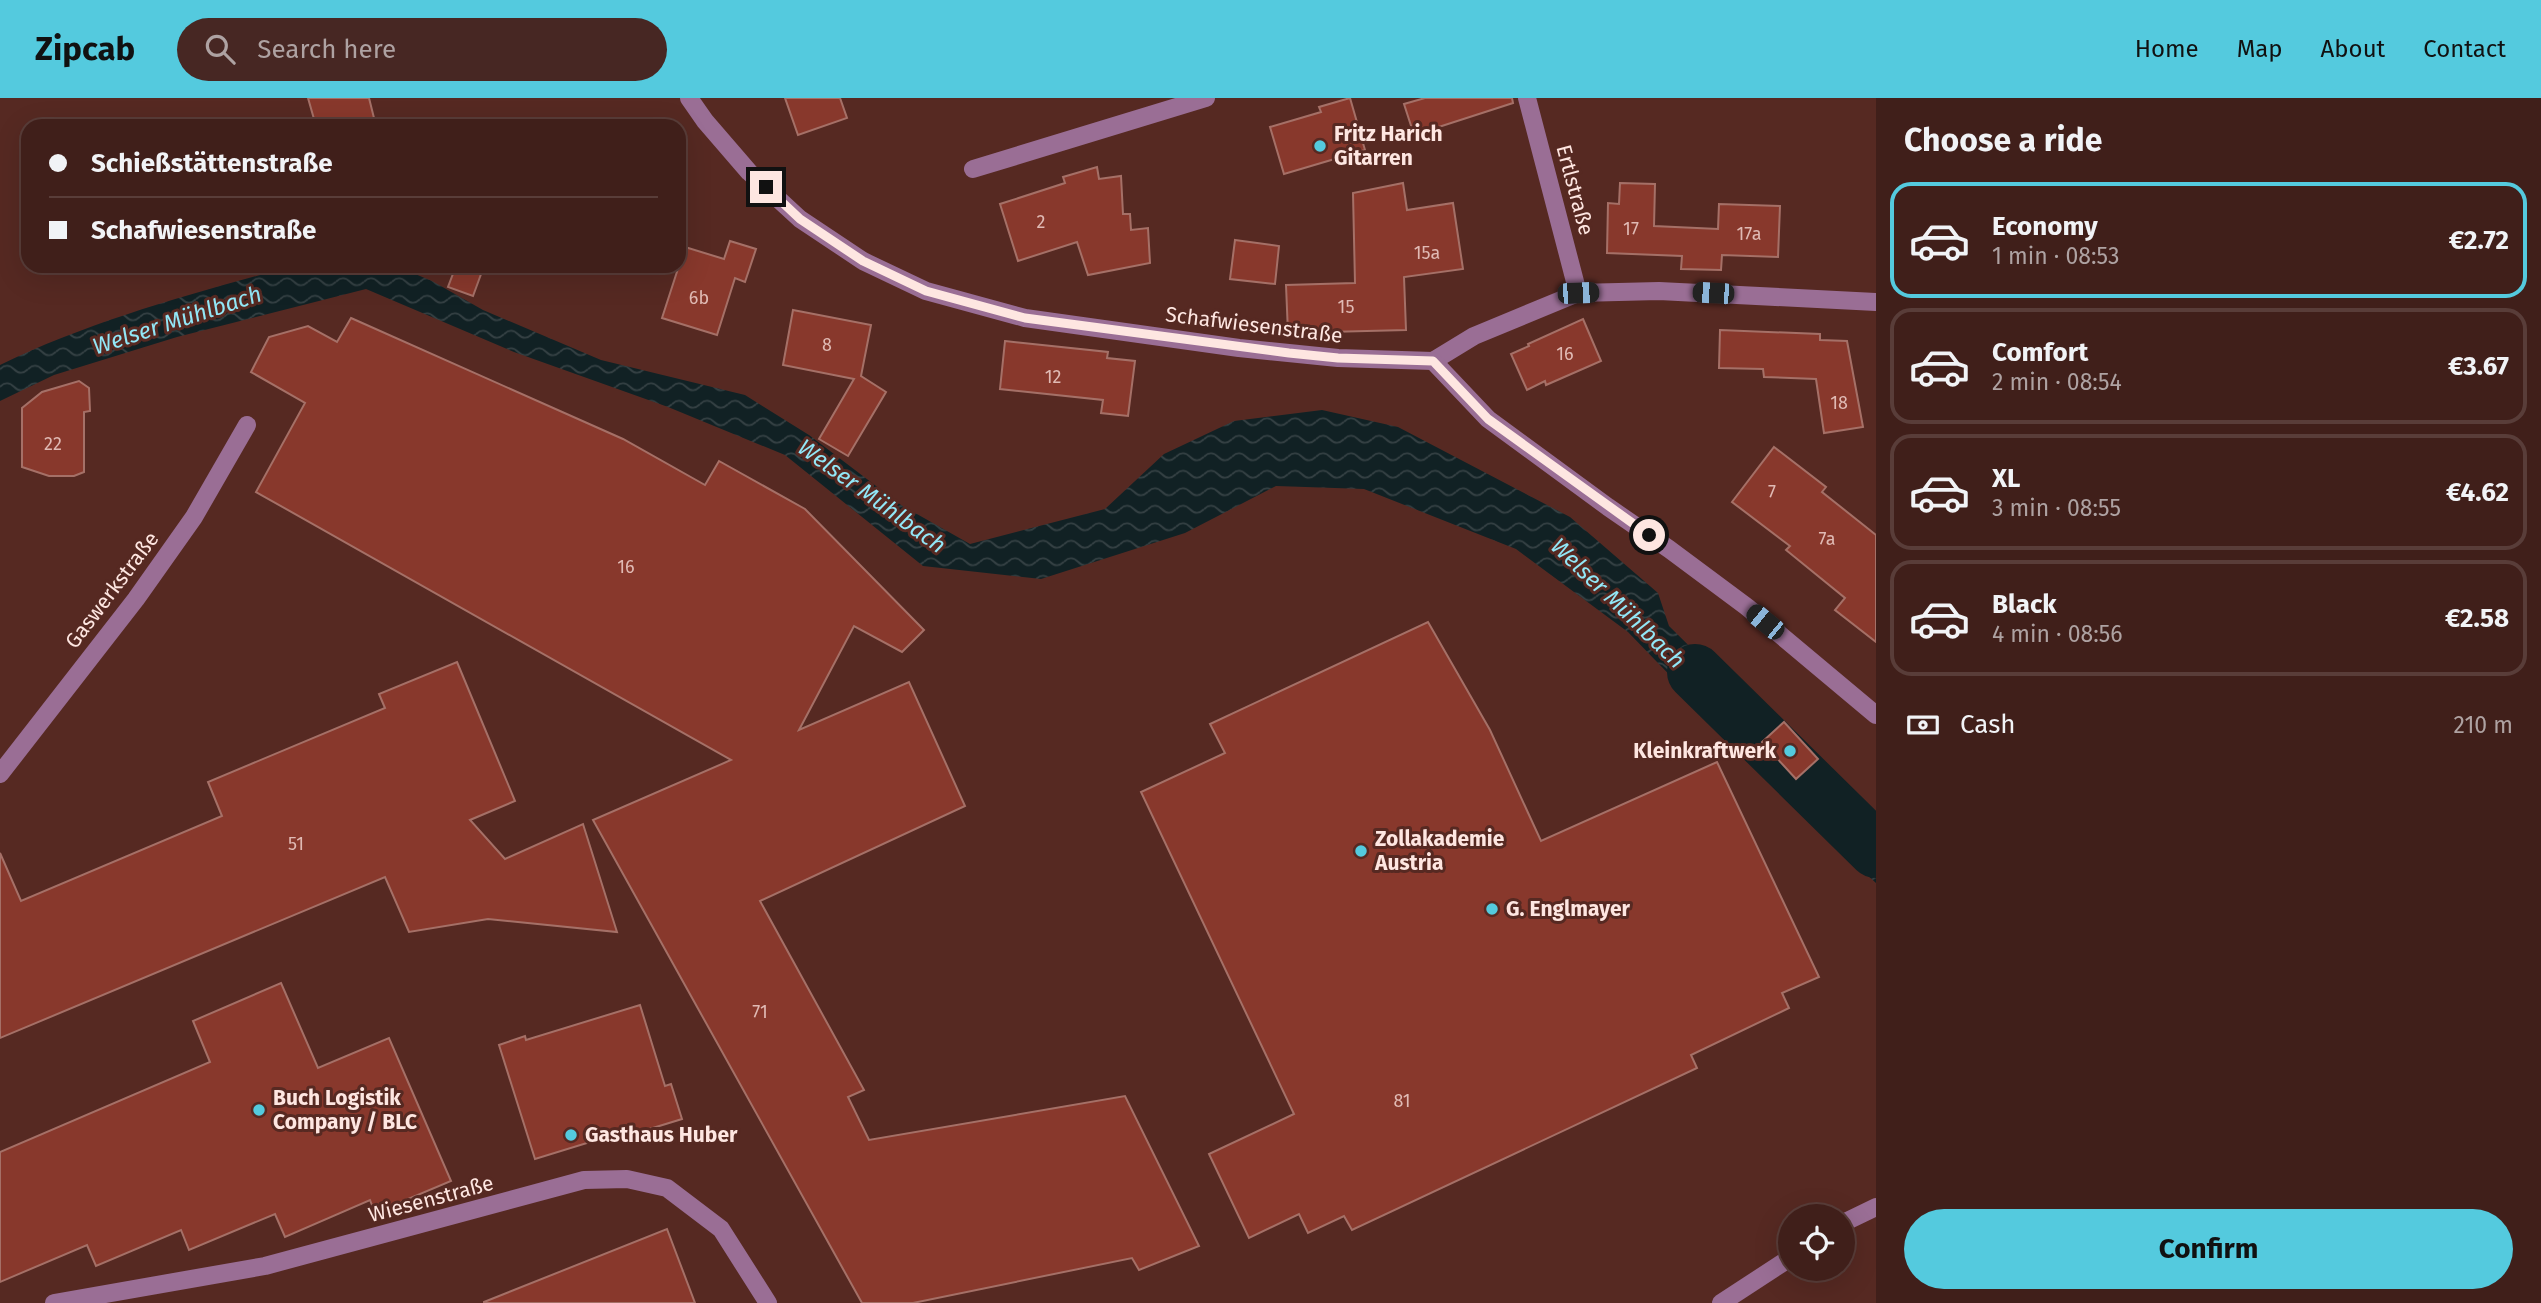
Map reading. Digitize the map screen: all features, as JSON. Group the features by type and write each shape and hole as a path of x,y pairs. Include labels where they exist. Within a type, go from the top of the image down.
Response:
{"street":[{"name":"Schafwiesenstraße","path":"689,98 749,172 800,219 863,261 926,291 1025,318 1239,348 1338,358 1433,361"},
{"path":"973,169 1206,98"},
{"name":"Ertlstraße","path":"1527,98 1578,293"},
{"path":"1876,302 1659,291 1578,293 1474,336 1433,361 1488,419 1713,582 1876,715"},
{"name":"Gaswerkstraße","path":"0,774 136,600 194,517 247,425"},
{"name":"Wiesenstraße","path":"54,1303 265,1266 584,1180 627,1179 667,1188 721,1229 768,1303"},
{"path":"1855,1218 1876,1208"},
{"path":"1720,1303 1778,1266"}],"water":[{"path":"268,273 413,273 483,310 601,360 745,395 809,435 901,505 970,544 1105,509 1164,454 1234,421 1322,410 1398,427 1570,517 1658,593 1669,626 1759,715 1750,726 1800,775 1818,774 1876,821 1876,883 1836,847 1628,632 1516,549 1364,489 1276,486 1185,533 1041,579 923,566 785,455 668,407 514,352 366,289 177,337 54,375 0,401 0,365 71,334 181,297"}],"building":[{"path":"308,98 369,98 374,119 314,119"},
{"path":"785,98 840,98 847,118 798,135"},
{"name":"Fritz Harich Gitarren","path":"1350,98 1365,150 1284,174 1270,127 1321,112 1319,107"},
{"path":"1425,98 1512,98 1513,103 1414,135 1404,104"},
{"path":"1097,167 1099,179 1121,176 1123,214 1130,214 1131,230 1148,228 1150,263 1088,275 1077,242 1018,261 1000,204 1065,183 1063,177"},
{"path":"1403,183 1407,210 1453,203 1463,269 1404,277 1406,330 1288,333 1286,285 1355,283 1353,193"},
{"path":"1620,183 1655,184 1654,226 1718,229 1719,204 1780,206 1778,257 1722,255 1721,270 1681,269 1682,256 1607,253 1608,203 1619,204"},
{"path":"1235,240 1279,246 1275,284 1230,279"},
{"path":"730,241 756,249 745,282 735,278 717,335 662,318 677,273 686,273 686,247 724,259"},
{"path":"453,273 481,273 473,296 448,287"},
{"path":"793,310 871,325 861,376 886,392 848,456 819,439 854,379 783,365"},
{"path":"351,318 623,439 705,485 719,461 805,509 924,630 902,652 854,626 799,730 909,682 965,806 760,901 864,1090 848,1097 869,1140 1125,1096 1199,1246 1139,1270 1132,1258 913,1303 862,1303 593,820 731,760 256,492 305,403 251,372 269,337 308,326 337,342"},
{"path":"1583,319 1601,361 1546,385 1545,381 1527,390 1511,354"},
{"path":"1720,330 1820,334 1820,340 1847,341 1863,427 1824,433 1816,379 1764,377 1763,369 1719,368"},
{"path":"1005,341 1108,352 1107,358 1135,361 1128,416 1101,413 1103,400 1000,389"},
{"path":"79,381 89,388 90,411 84,412 84,472 74,476 49,476 22,467 22,408 42,392"},
{"path":"1774,447 1826,487 1822,492 1876,535 1876,642 1835,610 1845,598 1786,550 1790,546 1732,502"},
{"name":"G. Englmayer","path":"1428,622 1490,730 1541,841 1717,762 1819,977 1782,993 1789,1008 1691,1055 1697,1068 1352,1230 1344,1216 1308,1233 1299,1214 1249,1238 1209,1154 1294,1114 1141,792 1225,753 1210,724"},
{"path":"457,662 515,801 470,820 505,859 583,824 617,932 488,919 409,932 385,877 0,1038 0,853 21,901 222,816 208,782 385,708 379,694"},
{"name":"Kleinkraftwerk","path":"1784,722 1818,759 1796,779 1762,742"},
{"name":"Buch Logistik Company / BLC","path":"281,983 318,1068 389,1038 451,1181 375,1213 370,1200 285,1237 275,1214 189,1250 181,1230 96,1266 87,1245 0,1282 0,1152 210,1062 193,1021"},
{"path":"640,1005 665,1086 671,1084 682,1119 630,1135 629,1130 535,1159 499,1045 525,1036 526,1040"},
{"path":"667,1229 695,1303 484,1303 484,1302"}],"waterway":[{"name":"Welser Mühlbach","path":"1695,672 1876,850"}],"place":[{"name":"Fritz Harich Gitarren","path":"1320,146"},
{"name":"Kleinkraftwerk","path":"1790,751"},
{"name":"Zollakademie Austria","path":"1361,851"},
{"name":"G. Englmayer","path":"1492,909"},
{"name":"Buch Logistik Company / BLC","path":"259,1110"},
{"name":"Gasthaus Huber","path":"571,1135"}],"route":[{"path":"766,187 800,219 863,261 926,291 1025,318 1239,348 1338,358 1433,361 1488,419 1649,535"}]}
